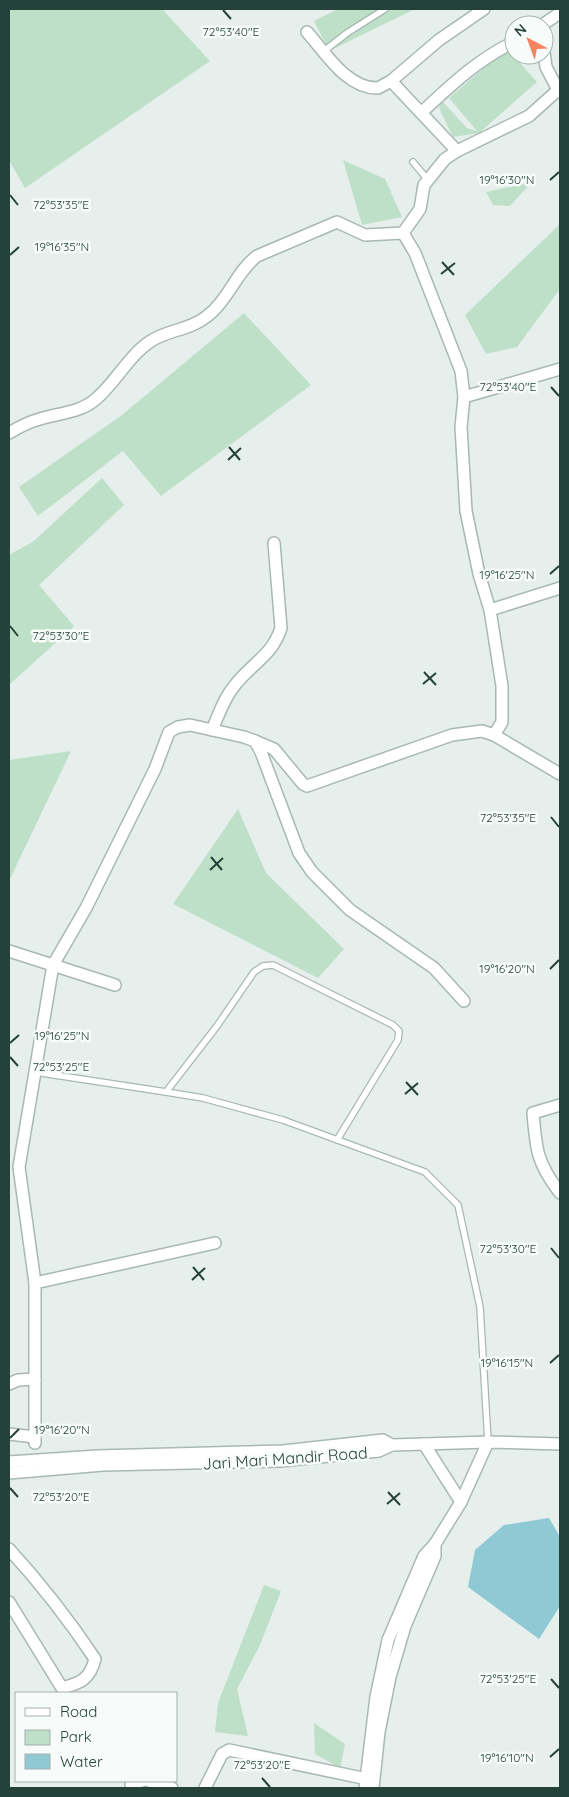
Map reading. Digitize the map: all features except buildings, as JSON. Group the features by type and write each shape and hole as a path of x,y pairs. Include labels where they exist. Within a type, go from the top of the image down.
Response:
{"street":[{"path":"307,32 345,75 355,82 378,88 391,81 439,40 484,9"},
{"path":"422,112 475,65 494,51 504,46"},
{"path":"403,233 420,209 424,185 445,159 457,151 529,116 559,91 546,65"},
{"path":"391,81 457,151"},
{"path":"9,433 23,424 41,418 78,410 96,399 151,341 196,324 208,316 227,294 248,263 257,256 337,222 366,235 403,233"},
{"path":"403,233 415,253 461,371 464,397 461,427 466,511 479,574 490,610 502,686 502,722 494,735"},
{"path":"464,397 560,369"},
{"path":"212,730 225,698 236,682 269,652 277,640 281,628 274,543"},
{"path":"490,610 560,588"},
{"path":"42,1465 40,1450 35,1440 35,1283 19,1166 33,1072 53,965 86,908 170,732 178,727 190,725 254,741 274,749 303,784 307,786 452,735 482,731 494,735 560,774"},
{"path":"254,741 261,752 299,853 312,872 350,910 434,968 464,1000"},
{"path":"9,951 115,985"},
{"path":"560,1105 533,1113 536,1150 546,1175 560,1193"},
{"path":"35,1283 215,1243"},
{"path":"9,1384 18,1380 35,1379"},
{"path":"9,1434 35,1440"},
{"path":"9,1462 28,1466 30,1450 35,1440"},
{"path":"205,1788 222,1754 229,1750 368,1786 379,1732 385,1675 400,1625 435,1556 435,1544 461,1502 488,1442"},
{"name":"Jari Mari Mandir Road","path":"9,1473 28,1466 42,1465 103,1465 214,1459 280,1461 379,1452 392,1445 488,1442 560,1444"},
{"path":"424,1444 461,1502"},
{"path":"9,1549 45,1589 75,1628 95,1659 91,1673 76,1684 62,1688 9,1602"},
{"path":"152,1782 172,1788"}],"lane":[{"path":"324,51 347,33 385,9"},
{"path":"413,162 428,180"},
{"path":"166,1092 217,1026 254,972 263,966 273,965 393,1025 399,1031 398,1040 337,1140"},
{"path":"33,1072 203,1098 282,1120 425,1172 458,1205 480,1307 488,1442"}],"green space":[{"path":"9,9 162,9 210,61 25,188 9,160"},
{"path":"338,9 415,9 329,51 314,21"},
{"path":"504,51 504,65 522,65 537,82 479,133 453,137 439,108 442,101 467,128 477,131 449,98"},
{"path":"343,160 385,179 402,217 362,225"},
{"path":"532,182 510,206 493,205 486,192"},
{"path":"560,224 560,289 517,347 486,354 465,315"},
{"path":"244,313 311,385 161,496 123,451 38,516 19,487 122,415"},
{"path":"102,478 124,505 39,585 74,626 9,685 9,555 34,541"},
{"path":"71,751 9,881 9,760"},
{"path":"238,809 266,873 344,949 318,978 173,904"},
{"path":"264,1585 281,1591 260,1645 237,1689 248,1736 215,1732 218,1703"},
{"path":"314,1723 345,1744 340,1768 315,1754"}],"water":[{"path":"549,1518 560,1537 560,1606 539,1639 468,1587 475,1550 504,1525"}]}
